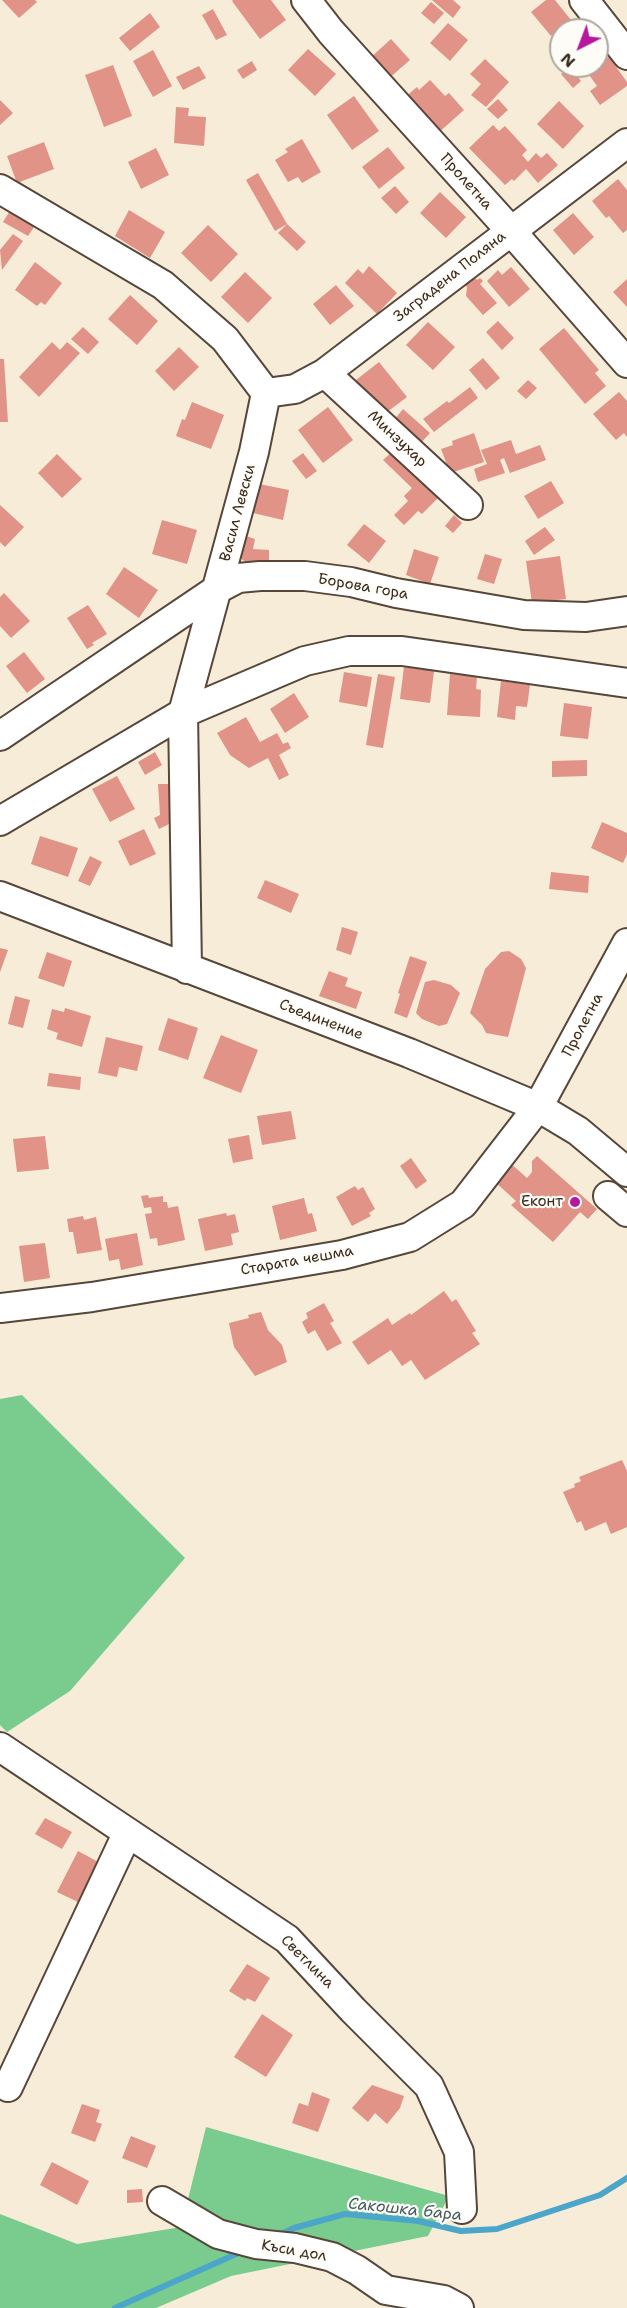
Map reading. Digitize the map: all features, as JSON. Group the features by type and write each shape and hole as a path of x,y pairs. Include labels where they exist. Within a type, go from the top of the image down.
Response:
{"street":[{"name":"Пролетна","path":"306,0 331,32 627,363"},
{"path":"584,0 627,55"},
{"name":"Заградена Поляна","path":"266,393 295,389 325,373 627,143"},
{"path":"0,189 163,285 225,339 266,393"},
{"name":"Минзухар","path":"325,373 468,505"},
{"name":"Васил Левски","path":"186,969 183,713 219,588 254,452 266,393"},
{"name":"Борова гора","path":"0,736 219,588 238,578 305,576 351,582 396,593 524,615 586,617 627,610"},
{"path":"0,821 183,713 305,661 349,651 402,651 627,683"},
{"name":"Съединение","path":"0,896 409,1053 538,1107 578,1131 627,1172"},
{"name":"Пролетна","path":"538,1107 627,943"},
{"name":"Старата чешма","path":"0,1308 92,1297 342,1255 410,1237 463,1204 538,1107"},
{"name":"Светлина","path":"0,1747 287,1939 352,2010 429,2086 459,2152 462,2209"},
{"path":"8,2087 127,1834"},
{"name":"Къси дол","path":"162,2201 218,2234 256,2244 295,2248 332,2257 357,2270 386,2290 444,2300 459,2308"}],"green space":[{"path":"22,1395 185,1558 70,1691 7,1732 0,1725 0,1399"},
{"path":"206,2127 449,2196 428,2236 231,2276 156,2308 0,2308 0,2214 77,2244 181,2227"}],"building":[{"path":"2,0 35,0 37,2 19,18"},
{"path":"233,0 271,0 286,20 260,39"},
{"path":"432,0 453,0 461,7 453,18"},
{"path":"546,0 555,0 569,18 549,18 549,34 531,12"},
{"path":"431,2 444,13 434,24 421,13"},
{"path":"213,9 227,35 216,40 202,15"},
{"path":"150,13 160,27 130,51 119,38"},
{"path":"448,23 468,40 450,61 430,43"},
{"path":"391,39 410,60 387,80 369,59"},
{"path":"308,49 336,74 315,96 288,70"},
{"path":"153,50 172,86 153,97 133,61"},
{"path":"609,57 627,82 627,86 600,105 590,91 597,86 591,78 609,78"},
{"path":"485,59 509,82 486,107 471,95 481,84 470,74"},
{"path":"252,61 257,70 243,79 237,70"},
{"path":"113,65 132,116 104,127 85,75"},
{"path":"199,66 206,78 183,90 176,77"},
{"path":"564,78 579,78 581,81 573,88"},
{"path":"430,80 445,96 449,93 464,110 437,134 404,98 417,87 419,90"},
{"path":"354,96 379,131 352,150 327,115"},
{"path":"498,99 508,110 498,119 487,109"},
{"path":"0,100 13,113 0,125"},
{"path":"559,101 584,126 563,149 537,124"},
{"path":"176,107 189,108 188,116 206,117 204,146 174,143"},
{"path":"493,125 499,131 505,126 527,150 522,155 528,162 536,153 541,158 547,153 558,165 538,183 526,169 514,181 512,179 505,185 469,148"},
{"path":"302,139 321,172 302,183 298,177 288,182 275,160 288,152 285,149"},
{"path":"44,142 54,169 17,183 7,156"},
{"path":"388,147 405,168 379,189 362,167"},
{"path":"156,148 169,175 141,189 128,162"},
{"path":"258,173 287,224 275,231 246,180"},
{"path":"618,179 627,190 627,230 623,233 592,201"},
{"path":"395,186 409,202 396,214 381,198"},
{"path":"440,192 466,217 446,238 420,213"},
{"path":"11,209 36,224 28,236 3,222"},
{"path":"129,210 165,232 150,258 115,236"},
{"path":"573,213 594,237 574,255 553,230"},
{"path":"287,224 306,242 297,251 278,233"},
{"path":"208,225 238,254 211,282 181,253"},
{"path":"13,234 23,241 2,270 0,250"},
{"path":"35,262 62,283 45,305 41,302 37,306 15,290"},
{"path":"369,266 397,293 377,314 345,283 358,269 363,274"},
{"path":"511,267 530,289 509,307 487,281 498,270 502,275"},
{"path":"245,272 272,298 248,323 221,297"},
{"path":"471,274 477,280 480,278 483,281 480,284 497,303 483,315 466,296 467,287 462,280"},
{"path":"627,279 627,307 613,292"},
{"path":"336,285 354,306 330,325 313,304"},
{"path":"130,295 158,321 137,345 108,319"},
{"path":"498,321 514,338 502,350 486,332"},
{"path":"428,322 455,347 433,370 406,345"},
{"path":"83,327 99,342 88,354 71,339"},
{"path":"564,328 599,370 595,373 606,386 585,404 539,349"},
{"path":"52,342 60,350 67,342 80,353 39,397 19,377"},
{"path":"179,347 199,367 174,391 155,371"},
{"path":"483,358 500,378 486,390 469,370"},
{"path":"0,359 4,359 8,422 0,422"},
{"path":"379,362 407,397 383,415 356,380"},
{"path":"528,380 537,388 526,399 517,391"},
{"path":"470,387 478,398 434,432 423,419"},
{"path":"619,392 627,401 627,437 624,433 616,440 593,414"},
{"path":"192,402 224,415 211,449 176,436 182,419 185,420"},
{"path":"328,407 353,440 323,463 298,430"},
{"path":"403,409 430,433 416,448 390,425"},
{"path":"474,433 484,462 450,473 441,449 453,445 452,441"},
{"path":"511,440 516,454 540,445 546,460 510,473 504,458 500,460 505,473 478,482 474,469 487,464 481,450"},
{"path":"394,450 443,493 422,514 418,511 404,525 394,515 408,501 404,496 412,488 383,460"},
{"path":"303,453 317,471 306,479 292,461"},
{"path":"57,454 82,479 62,498 38,473"},
{"path":"551,481 564,503 538,519 524,496"},
{"path":"259,484 289,490 283,520 253,513"},
{"path":"0,505 24,527 5,547 0,542"},
{"path":"454,515 462,523 453,533 445,526"},
{"path":"162,520 197,530 187,564 152,554"},
{"path":"364,524 386,541 369,563 347,545"},
{"path":"545,527 555,540 534,555 525,541"},
{"path":"243,535 255,539 253,549 269,550 269,561 244,561 238,556"},
{"path":"414,549 439,557 430,584 406,575"},
{"path":"485,554 502,559 494,584 477,579"},
{"path":"560,556 566,599 532,603 526,561"},
{"path":"124,567 158,590 139,618 106,594"},
{"path":"4,593 30,621 11,638 0,626 0,597"},
{"path":"88,605 107,634 87,649 67,618"},
{"path":"24,652 45,679 27,693 6,666"},
{"path":"404,667 434,671 430,703 400,699"},
{"path":"344,672 372,677 367,707 339,702"},
{"path":"378,674 395,677 383,748 366,745"},
{"path":"450,674 477,676 476,689 481,690 480,717 447,715"},
{"path":"501,681 530,685 527,707 516,706 515,720 497,717"},
{"path":"294,693 309,717 285,733 270,709"},
{"path":"564,703 592,707 588,739 560,736"},
{"path":"246,717 260,742 277,733 283,744 288,742 291,748 279,755 289,775 279,780 268,758 249,768 230,755 217,733"},
{"path":"155,752 162,765 145,775 138,762"},
{"path":"587,760 587,776 552,777 552,761"},
{"path":"117,776 135,809 110,822 92,789"},
{"path":"158,784 169,784 171,823 159,829 154,818 160,815"},
{"path":"602,822 627,833 627,854 623,863 591,848"},
{"path":"144,829 156,854 130,866 118,841"},
{"path":"40,836 78,848 68,877 31,864"},
{"path":"90,856 102,862 90,886 78,881"},
{"path":"551,872 589,876 588,893 549,889"},
{"path":"265,880 299,894 291,913 257,898"},
{"path":"342,927 358,932 351,955 336,950"},
{"path":"0,948 8,950 0,972"},
{"path":"509,951 521,959 526,968 508,1037 486,1033 482,1025 470,1013 485,969 501,952"},
{"path":"47,952 72,961 64,987 38,978"},
{"path":"410,956 427,962 407,1018 394,1013"},
{"path":"329,971 348,978 345,986 362,992 356,1009 319,996"},
{"path":"434,980 451,985 460,993 447,1024 439,1026 422,1019 416,1013 425,982"},
{"path":"15,996 30,1000 23,1028 8,1024"},
{"path":"65,1008 91,1016 82,1047 56,1039 58,1033 47,1029 52,1009 64,1012"},
{"path":"168,1018 198,1028 188,1060 158,1050"},
{"path":"221,1035 258,1050 241,1093 203,1078"},
{"path":"106,1037 143,1046 137,1071 119,1067 117,1077 98,1073"},
{"path":"49,1073 81,1077 80,1090 47,1086"},
{"path":"291,1111 296,1139 262,1145 257,1116"},
{"path":"249,1135 253,1159 233,1163 228,1139"},
{"path":"45,1136 49,1169 17,1172 13,1139"},
{"path":"537,1156 597,1209 588,1219 580,1212 553,1242 511,1205 516,1201 493,1180 509,1162 527,1178 532,1172 532,1161"},
{"path":"411,1158 427,1181 416,1189 400,1166"},
{"path":"355,1186 358,1190 363,1187 375,1209 369,1213 371,1216 352,1226 336,1197"},
{"path":"148,1195 149,1198 163,1196 163,1202 167,1202 168,1208 178,1206 185,1240 158,1246 157,1238 150,1239 145,1214 152,1213 151,1207 144,1208 141,1196"},
{"path":"304,1198 308,1214 312,1213 317,1231 280,1240 272,1206"},
{"path":"226,1213 227,1216 235,1214 239,1232 231,1234 233,1245 205,1251 198,1219"},
{"path":"83,1216 84,1220 96,1217 102,1250 77,1254 73,1232 69,1232 67,1219"},
{"path":"137,1233 143,1265 121,1270 119,1259 109,1261 105,1239"},
{"path":"45,1243 50,1278 24,1282 19,1246"},
{"path":"444,1291 452,1302 456,1299 476,1331 472,1333 480,1344 425,1380 411,1360 402,1366 391,1350 368,1365 352,1342 388,1318 392,1325 410,1313 411,1315"},
{"path":"324,1303 334,1321 330,1323 342,1343 327,1351 315,1330 308,1334 302,1322 308,1318 306,1313"},
{"path":"261,1312 268,1330 282,1345 287,1362 255,1376 234,1347 229,1323"},
{"path":"622,1460 627,1471 627,1527 611,1534 606,1522 585,1531 581,1521 577,1523 563,1492 575,1487 574,1484 581,1481 579,1477"},
{"path":"45,1818 72,1832 62,1849 35,1834"},
{"path":"78,1851 102,1864 82,1904 57,1892"},
{"path":"247,1964 270,1978 255,2002 247,1998 245,2001 229,1991"},
{"path":"262,2014 293,2035 266,2077 234,2057"},
{"path":"372,2085 404,2096 400,2108 387,2124 375,2113 368,2122 352,2108"},
{"path":"312,2092 330,2099 318,2132 292,2123 299,2103 308,2106"},
{"path":"82,2104 100,2110 96,2122 102,2124 95,2142 71,2133"},
{"path":"131,2136 156,2146 147,2168 122,2158"},
{"path":"52,2162 89,2181 77,2205 40,2185"},
{"path":"142,2189 143,2202 127,2203 127,2190"}],"waterway":[{"name":"Сакошка бара","path":"277,2236 294,2228 345,2214 418,2221 461,2231 497,2229 600,2195 627,2178"},
{"name":"Сакошка бара","path":"115,2308 243,2251"}],"place":[{"name":"Еконт","path":"575,1202"}]}
